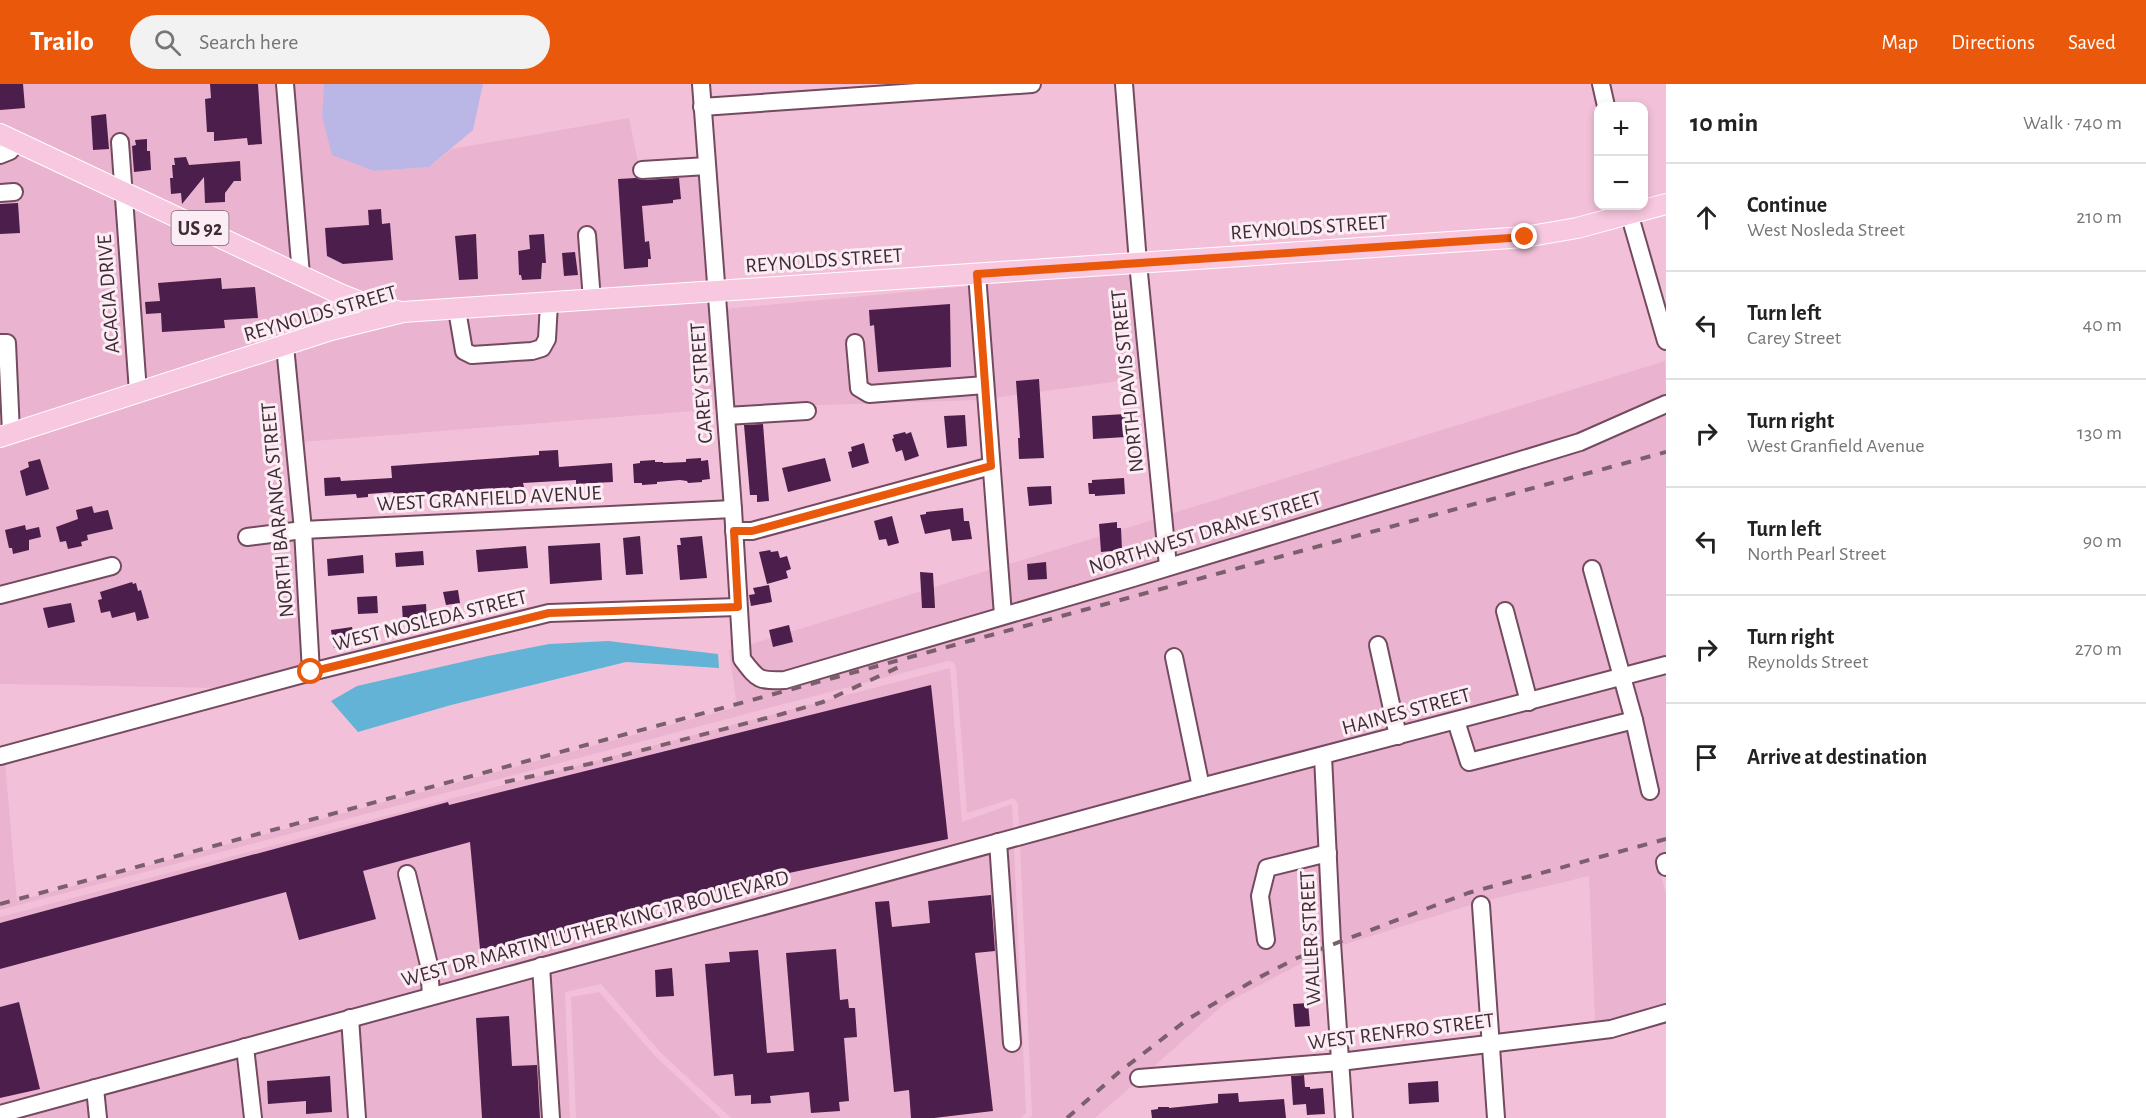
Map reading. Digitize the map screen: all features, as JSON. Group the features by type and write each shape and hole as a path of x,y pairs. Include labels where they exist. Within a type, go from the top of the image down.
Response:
{"main road":[{"name":"US 92","path":"8,138 340,294 368,305 403,312"},
{"name":"REYNOLDS STREET","path":"1648,207 1666,204"},
{"name":"REYNOLDS STREET","path":"5,426 138,392 331,330 403,312 1525,237 1577,228 1628,210"},
{"path":"331,330 341,320 344,312 340,294"}],"street":[{"path":"285,84 301,275"},
{"name":"CAREY STREET","path":"701,84 733,509 741,659 754,675"},
{"path":"702,107 852,90 1032,84"},
{"name":"NORTH DAVIS STREET","path":"1124,84 1138,262 1168,566"},
{"path":"1601,84 1605,102"},
{"path":"0,155 10,151 8,138"},
{"name":"ACACIA DRIVE","path":"120,142 138,392"},
{"path":"642,170 707,166"},
{"path":"1628,210 1666,341"},
{"path":"587,235 592,300"},
{"path":"977,274 1003,615"},
{"path":"457,310 464,351 472,355 532,351 542,348 547,339 549,303"},
{"path":"0,343 7,343 5,426"},
{"path":"855,343 858,388 863,393 985,385"},
{"name":"NORTH BARANCA STREET","path":"285,346 303,530 311,672"},
{"name":"NORTHWEST DRANE STREET","path":"754,675 764,681 785,680 1133,578 1580,442 1666,404"},
{"path":"726,416 807,411"},
{"path":"734,531 752,531 991,466"},
{"name":"WEST GRANFIELD AVENUE","path":"247,537 303,530 733,509"},
{"path":"0,595 112,566"},
{"path":"1592,569 1634,720 1650,791"},
{"name":"WEST NOSLEDA STREET","path":"0,756 311,672 549,613 738,607"},
{"path":"1505,610 1530,702"},
{"path":"1378,645 1398,736"},
{"path":"1174,657 1201,787"},
{"path":"1622,678 1666,665"},
{"name":"HAINES STREET","path":"1201,787 1622,678"},
{"path":"1456,722 1469,762 1634,720"},
{"name":"WALLER STREET","path":"1323,756 1332,943 1344,1118"},
{"name":"WEST DR MARTIN LUTHER KING JR BOULEVARD","path":"0,1114 35,1111 95,1088 1201,787"},
{"path":"998,842 1012,1043"},
{"path":"1266,940 1260,896 1267,868 1328,853"},
{"path":"408,874 429,965 431,996"},
{"path":"1481,906 1496,1118"},
{"path":"541,966 551,1118"},
{"name":"WEST RENFRO STREET","path":"1139,1078 1340,1062 1611,1029 1666,1013"},
{"path":"350,1018 357,1118"},
{"path":"245,1047 253,1118"},
{"path":"95,1088 98,1118"}],"shaded area":[{"path":"0,84 278,84 293,263 0,126"},
{"path":"292,84 324,84 322,116 374,171 429,167 452,149 629,118 641,176 700,166 708,284 403,304 345,288 343,284 340,285 307,270"},
{"path":"324,84 483,84 473,130 429,167 374,171 332,155 322,116"},
{"path":"0,143 117,198 131,386 0,428"},
{"path":"131,205 294,281 295,284 300,284 335,300 336,315 327,323 145,382"},
{"path":"1132,271 1142,378 993,398 985,284"},
{"path":"971,286 979,400 732,408 725,309"},
{"path":"710,300 718,409 302,442 293,351 403,320"},
{"path":"279,356 296,523 239,530 241,545 297,539 303,666 219,688 0,684 0,445"},
{"path":"1665,361 1666,396 1578,434 1174,556 1170,514"},
{"path":"1666,413 1666,657 1627,668 1596,560 1584,564 1613,672 1206,778 1180,648 1166,651 1190,767 1190,782 1019,828 1018,804 1014,798 967,813 956,667 953,662 948,661 0,910 0,764 5,763 17,901 737,707 729,650 734,649 744,678 753,686 755,684 764,689 787,688"},
{"path":"1156,519 1160,560 1009,605 1006,565"},
{"path":"992,569 996,609 784,672 765,673 748,656 748,645"},
{"path":"608,641 718,654 719,668 626,662 451,705 358,732 331,701 357,686 488,656 549,644"},
{"path":"950,668 962,822 1012,804 1026,1113 1021,1118 731,1118 660,1052 601,984 565,992 570,1118 0,1118 0,917"},
{"path":"1666,673 1666,853 1656,856 1666,894 1666,1005 1595,1023 1589,876 1488,900 1487,897 1474,898 1474,904 1339,946 1331,762 1617,687 1646,800 1659,796 1631,683"},
{"path":"1317,766 1325,951 1224,1004 1151,1069 1132,1070 1133,1085 1095,1118 1030,1118 1032,1115 1020,845"},
{"path":"599,992 656,1057 721,1118 576,1118 571,997"}],"building":[{"path":"0,84 23,84 25,108 0,110"},
{"path":"210,84 258,84 262,144 248,145 247,138 214,141 214,132 207,132 205,99 211,98"},
{"path":"106,114 109,149 93,150 91,116"},
{"path":"147,139 151,170 134,172 132,146 136,145 135,140"},
{"path":"186,157 189,165 240,161 241,181 234,181 225,193 225,202 205,203 204,177 182,204 181,193 171,194 170,178 173,178 174,158"},
{"path":"679,178 681,199 673,200 673,203 642,206 645,242 649,241 651,259 648,259 648,267 624,269 618,179 643,180"},
{"path":"18,203 20,233 0,234 0,204"},
{"path":"381,209 382,224 390,223 393,260 343,264 327,256 325,228 369,225 368,210"},
{"path":"476,234 478,279 459,280 455,236"},
{"path":"544,234 546,263 542,263 541,279 522,280 519,275 518,251 530,249 529,235"},
{"path":"575,252 578,275 564,276 562,253"},
{"path":"221,278 222,289 255,287 258,318 224,320 225,328 162,332 161,313 146,314 145,302 160,301 158,283"},
{"path":"950,304 951,367 878,372 874,325 870,326 869,310"},
{"path":"1039,379 1044,458 1019,459 1018,438 1020,438 1016,381"},
{"path":"1125,414 1126,437 1093,439 1092,416"},
{"path":"965,415 967,446 947,448 944,416"},
{"path":"763,424 769,501 757,502 757,495 750,495 744,425"},
{"path":"905,432 906,434 911,432 919,456 905,461 902,450 896,452 892,439 893,435"},
{"path":"864,443 869,463 852,468 848,452 852,451 851,447"},
{"path":"558,450 559,467 612,463 613,482 576,484 576,480 523,483 524,487 394,497 393,492 368,494 368,497 357,498 356,494 325,496 324,478 340,477 341,481 392,478 391,466 539,455 539,451"},
{"path":"701,458 701,461 708,460 710,479 688,483 680,480 642,485 642,483 634,483 633,464 640,463 640,461 686,462 686,459"},
{"path":"825,458 831,481 788,492 782,468"},
{"path":"40,459 49,489 26,496 20,471 29,467 28,462"},
{"path":"1124,478 1125,494 1095,496 1095,494 1089,494 1088,483 1092,483 1092,480"},
{"path":"1051,486 1052,504 1029,506 1027,487"},
{"path":"92,506 94,513 108,510 113,529 87,535 88,540 81,542 82,546 68,549 66,541 60,542 56,527 78,519 76,510"},
{"path":"963,508 964,521 969,521 972,539 952,541 950,529 925,534 920,515 926,512"},
{"path":"892,516 899,543 888,546 886,539 879,540 874,521"},
{"path":"1117,522 1117,528 1121,528 1122,550 1101,552 1099,524"},
{"path":"25,525 26,530 39,527 41,537 29,540 29,550 13,554 12,548 9,548 5,530"},
{"path":"640,536 643,574 626,575 623,538"},
{"path":"702,536 707,578 680,580 677,545 681,545 680,538"},
{"path":"600,543 602,580 550,584 548,546"},
{"path":"526,546 528,568 478,572 476,550"},
{"path":"770,550 771,552 778,551 780,558 787,556 791,569 786,571 788,578 767,584 759,552"},
{"path":"423,551 424,565 396,567 395,553"},
{"path":"363,555 364,573 328,576 327,559"},
{"path":"1046,562 1047,579 1028,580 1027,564"},
{"path":"920,572 933,573 935,608 922,608"},
{"path":"132,582 136,583 138,591 141,590 149,618 137,621 135,612 112,618 110,611 101,613 98,600 102,599 100,592"},
{"path":"769,585 772,602 751,606 749,595 755,594 753,588"},
{"path":"458,590 460,603 446,605 443,592"},
{"path":"377,596 378,613 358,614 357,597"},
{"path":"71,603 75,622 48,628 43,608"},
{"path":"426,604 427,619 403,623 402,606"},
{"path":"789,625 793,642 773,647 769,630"},
{"path":"352,627 355,644 334,648 331,630"},
{"path":"931,685 948,839 775,876 615,917 543,940 480,949 470,842 363,871 376,919 299,940 286,892 0,969 0,923 448,802 449,805"},
{"path":"991,895 995,951 975,953 993,1111 934,1118 911,1118 909,1090 894,1092 875,902 889,901 892,927 930,923 928,901"},
{"path":"836,949 840,1000 848,999 849,1008 855,1008 857,1037 844,1038 849,1101 839,1102 840,1111 811,1113 809,1092 770,1096 771,1103 751,1104 751,1095 735,1096 733,1074 714,1076 705,964 730,962 729,952 758,950 767,1053 794,1051 786,953"},
{"path":"672,968 674,996 656,997 655,970"},
{"path":"19,1002 40,1089 0,1098 0,1007"},
{"path":"1308,1003 1310,1026 1295,1027 1293,1004"},
{"path":"509,1016 512,1066 537,1065 540,1118 482,1118 476,1018"},
{"path":"1304,1075 1305,1087 1323,1088 1325,1114 1307,1115 1306,1104 1293,1105 1291,1076"},
{"path":"330,1076 332,1112 306,1114 306,1101 268,1104 267,1081"},
{"path":"1438,1081 1439,1102 1409,1104 1408,1083"},
{"path":"1238,1093 1239,1102 1284,1099 1286,1118 1152,1118 1151,1110 1158,1109 1158,1107 1218,1103 1218,1094"}],"railway":[{"path":"0,904 1666,452"},
{"path":"505,782 589,764 823,702 901,666"},
{"path":"1067,1118 1118,1073 1188,1019 1297,958 1468,893 1666,839"}],"route":[{"path":"311,672 549,613 738,607 734,531 752,531 991,466 977,274 1525,237"}]}
